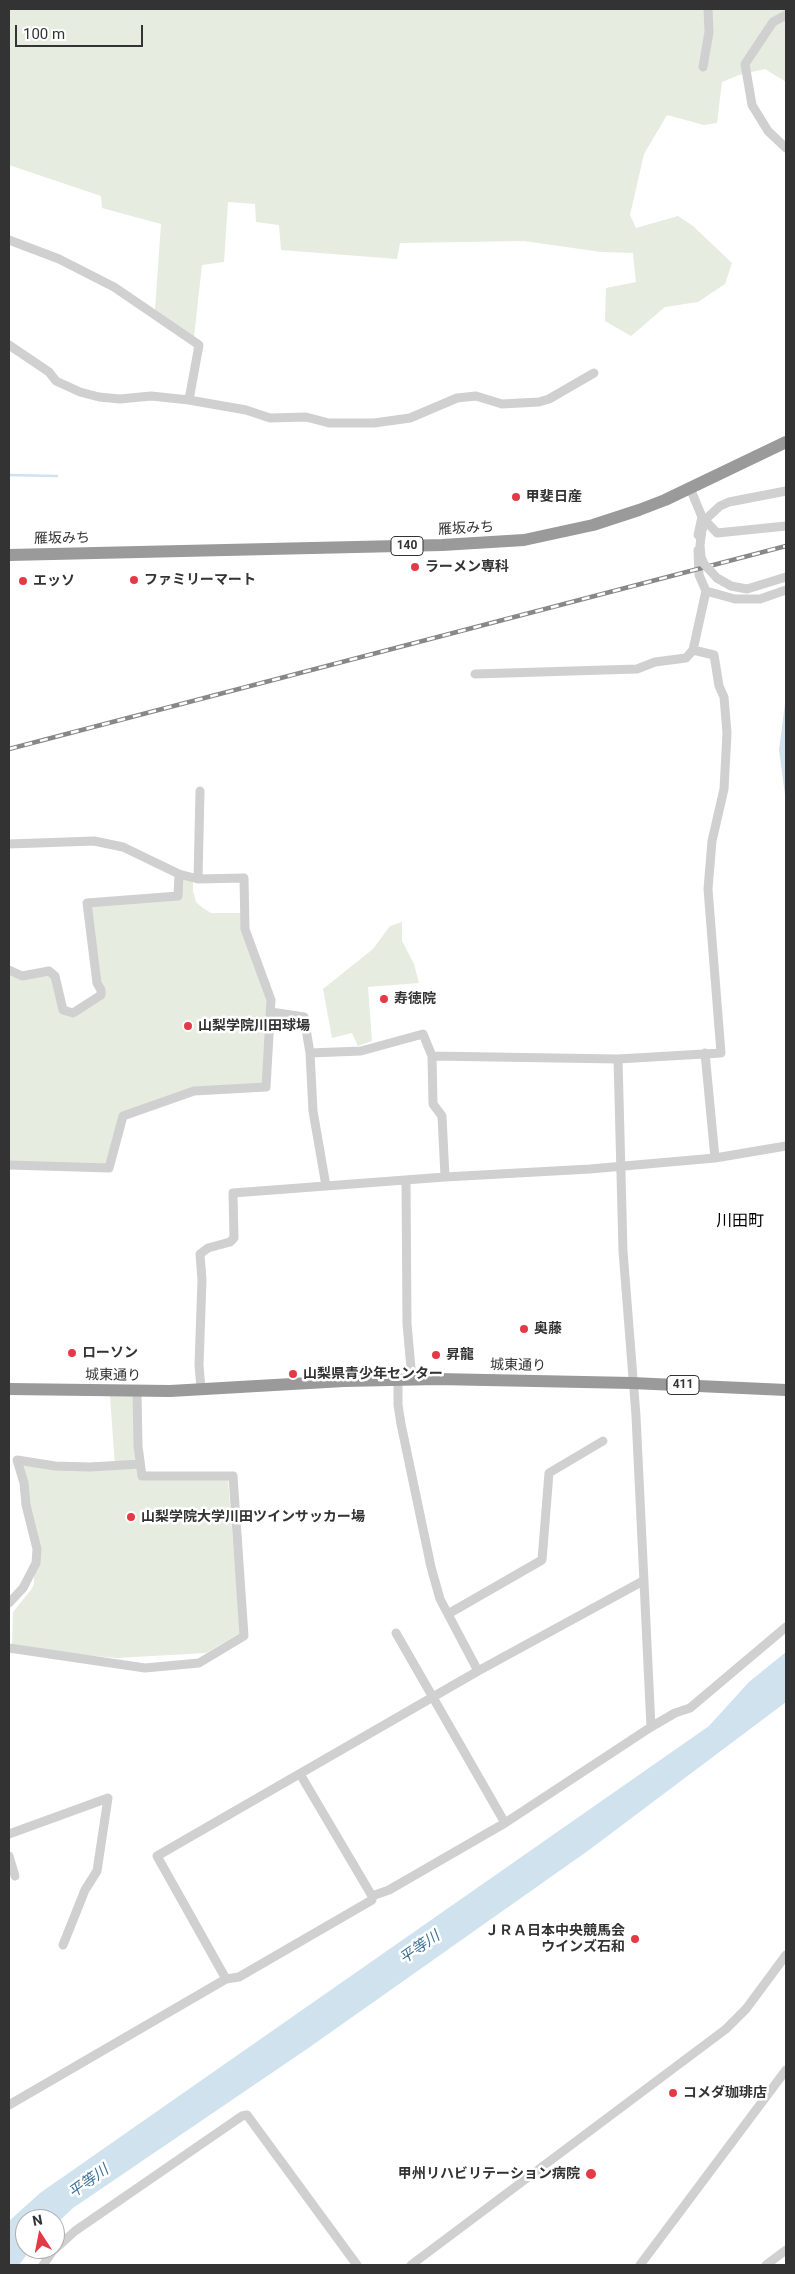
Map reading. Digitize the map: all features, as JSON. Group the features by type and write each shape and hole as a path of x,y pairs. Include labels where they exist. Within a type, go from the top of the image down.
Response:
{"highway":[{"name":"雁坂みち","path":"9,555 493,543 524,540 593,525 639,510 786,442"},
{"name":"城東通り","path":"9,1389 137,1391 412,1380 632,1383 786,1390"}],"street":[{"path":"703,67 709,32 708,9"},
{"path":"786,14 773,22 744,64 752,105 768,132 786,148"},
{"path":"9,240 59,259 114,287 199,344 189,400"},
{"path":"9,345 48,372 56,381 80,392 106,398 151,396 189,400 246,410 270,418 306,416 329,423 374,423 410,418 457,398 476,396 502,404 539,402 549,399 594,373"},
{"path":"690,488 702,517 717,533 786,526"},
{"path":"786,491 729,502 720,506 707,518 702,530 700,545 704,564 717,578 731,586 747,589 786,577"},
{"path":"475,674 637,669 655,662 686,658 693,650 706,591 698,570 698,531 702,517"},
{"path":"706,591 735,599 760,599 786,590"},
{"path":"432,1056 618,1058 721,1052 708,889 712,841 724,789 727,733 724,697 719,686 714,655 693,650"},
{"path":"198,879 200,791"},
{"path":"9,844 94,841 123,847 179,874 198,879 244,878 245,929 272,1000 266,1087 194,1092 123,1116 109,1168 9,1165"},
{"path":"9,970 22,976 48,971 56,976 64,1010 73,1013 101,995 101,990 97,983 87,903 178,896 179,874"},
{"path":"271,1012 304,1017 310,1052 313,1111 326,1186"},
{"path":"310,1052 361,1051 424,1034 432,1056 433,1104 442,1116 445,1177"},
{"path":"705,1053 715,1158"},
{"path":"618,1058 623,1251 636,1416 650,1726"},
{"path":"201,1389 199,1365 202,1280 200,1254 208,1248 230,1242 234,1238 233,1193 621,1166 715,1158 786,1146"},
{"path":"406,1181 407,1324 412,1380"},
{"path":"398,1380 400,1415 431,1567 440,1599 478,1671"},
{"path":"9,1648 145,1668 199,1663 244,1636 233,1476 142,1476 137,1391"},
{"path":"448,1614 542,1560 549,1473 602,1440"},
{"path":"9,1603 23,1588 36,1563 37,1549 26,1505 24,1483 17,1460 56,1466 90,1467 140,1464"},
{"path":"226,1979 157,1856 478,1671 643,1581"},
{"path":"372,1896 389,1890 505,1822 650,1726 675,1713 690,1708 786,1627"},
{"path":"396,1633 505,1822"},
{"path":"9,2105 226,1979 239,1977 372,1900 372,1896 300,1774"},
{"path":"9,1834 108,1798 97,1871 85,1890 62,1945"},
{"path":"9,1856 15,1876"},
{"path":"411,2265 726,2029 746,2009 786,1955"},
{"path":"640,2265 786,2070"},
{"path":"43,2265 54,2251 75,2231 242,2116 247,2115 357,2265"},
{"path":"766,2265 786,2250"}],"shaded area":[{"path":"9,9 786,9 786,82 765,69 739,75 722,82 717,123 704,125 667,115 644,154 630,215 636,228 678,216 693,226 732,263 725,284 698,302 665,307 631,336 605,321 606,288 636,282 633,253 601,252 524,241 400,243 397,259 281,250 279,225 256,222 255,204 228,202 224,262 202,265 194,337 155,310 161,224 102,208 101,196 9,165"},
{"path":"179,874 193,879 193,891 196,902 211,913 244,913 271,1000 266,1087 194,1092 123,1116 109,1168 9,1165 9,970 22,976 49,971 63,1010 73,1013 101,995 87,903 178,896"},
{"path":"402,922 402,941 414,964 419,983 368,987 372,1041 358,1046 352,1033 332,1038 323,989 373,949 390,926"},
{"name":"山梨学院大学川田ツインサッカー場","path":"110,1395 135,1396 139,1479 228,1479 240,1633 206,1653 116,1658 12,1648 13,1612 31,1590 34,1584 34,1572 40,1563 22,1466 115,1467"}],"water":[{"path":"786,696 786,802 779,750"},
{"name":"平等川","path":"786,1652 786,1702 589,1850 307,2049 73,2208 65,2216 65,2209 22,2209 40,2193 709,1726 749,1682"},
{"path":"15,2216 15,2259 24,2259 19,2265 9,2265 9,2221"}],"waterway":[{"path":"9,475 57,476"}],"railway":[{"path":"9,749 786,546"}],"place":[{"name":"甲斐日産","path":"516,497"},
{"name":"ラーメン専科","path":"415,567"},
{"name":"ファミリーマート","path":"134,580"},
{"name":"エッソ","path":"23,581"},
{"name":"寿徳院","path":"384,999"},
{"name":"山梨学院川田球場","path":"188,1026"},
{"name":"奥藤","path":"524,1329"},
{"name":"ローソン","path":"72,1353"},
{"name":"昇龍","path":"436,1355"},
{"name":"山梨県青少年センター","path":"293,1374"},
{"name":"山梨学院大学川田ツインサッカー場","path":"131,1517"},
{"name":"ＪＲＡ日本中央競馬会 ウインズ石和","path":"635,1939"},
{"name":"コメダ珈琲店","path":"673,2093"},
{"name":"甲州リハビリテーション病院","path":"591,2174"}],"district":[{"name":"川田町","path":"740,1222"}]}
